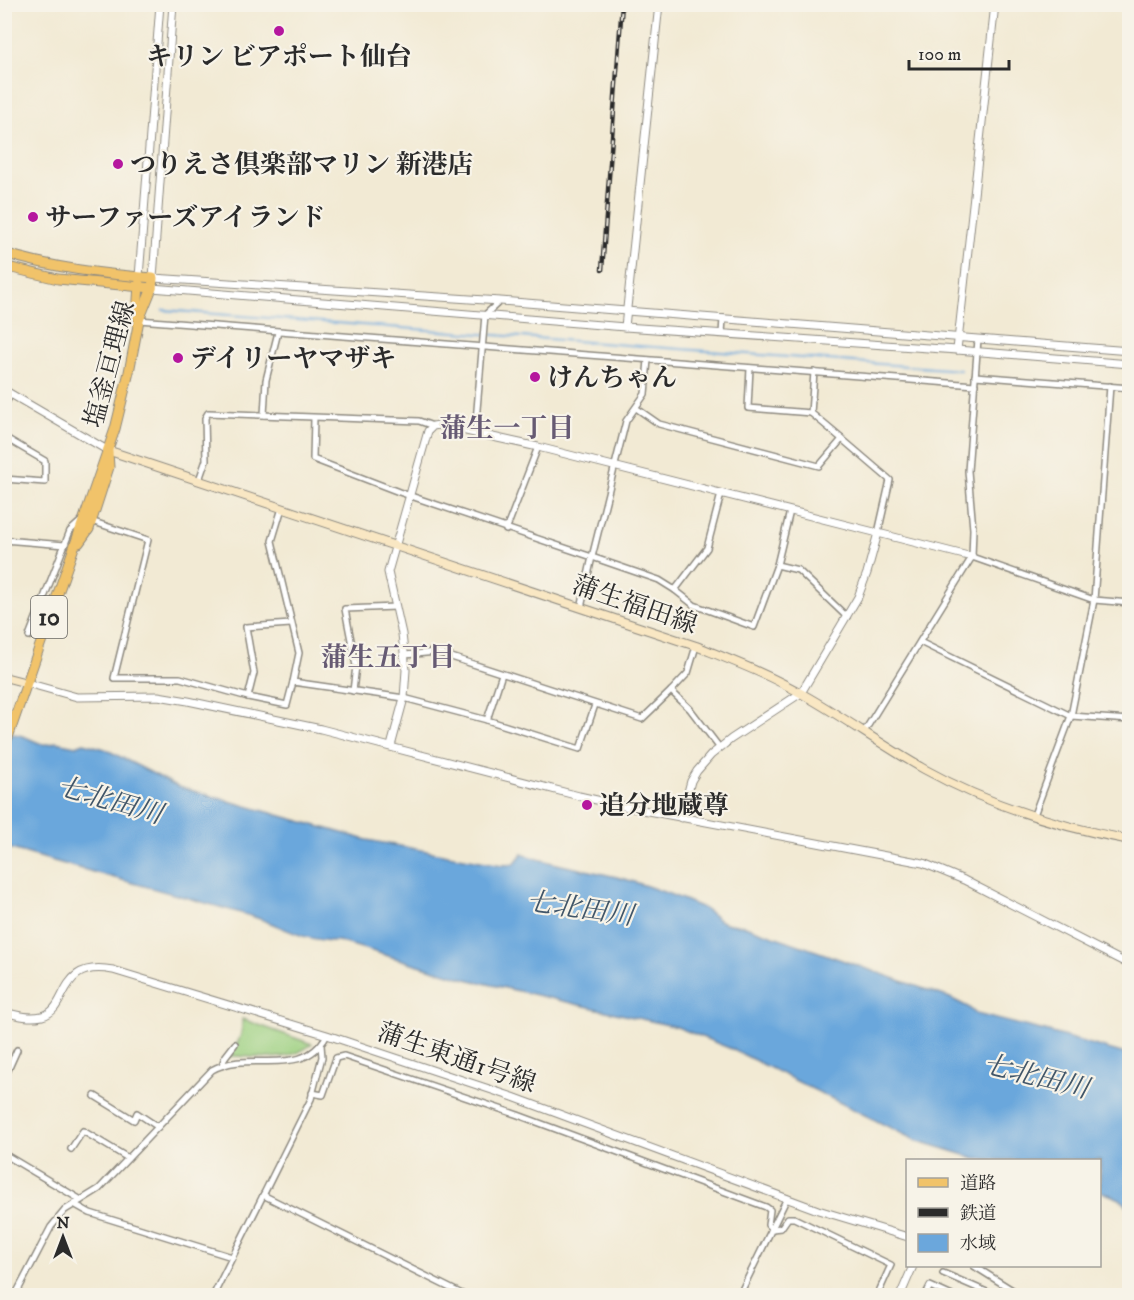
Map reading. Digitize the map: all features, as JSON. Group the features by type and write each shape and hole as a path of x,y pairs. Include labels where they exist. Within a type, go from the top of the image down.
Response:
{"main road":[{"name":"塩釜亘理線","path":"4,254 72,269 153,278 152,288 142,302 129,372 115,429 87,521"},
{"name":"塩釜亘理線","path":"4,266 58,279 152,288"},
{"name":"10","path":"139,277 138,288 142,302"},
{"name":"塩釜亘理線","path":"4,749 73,552 93,508 97,505 110,467 107,450"},
{"name":"蒲生福田線","path":"107,450 696,646 745,665 801,693 925,769 979,795 1034,816 1109,837 1130,840"},
{"path":"4,677 25,687"}],"street":[{"path":"139,277 160,4"},
{"path":"173,4 153,278 500,301 1130,351"},
{"path":"625,327 659,4"},
{"path":"957,350 995,4"},
{"path":"152,288 625,327 1130,364"},
{"path":"475,433 485,315 500,301"},
{"path":"139,317 278,332 482,344 648,360 975,385"},
{"path":"722,334 723,318"},
{"path":"264,415 266,380 278,332"},
{"path":"864,732 972,557 973,529 968,471 978,339"},
{"path":"580,608 626,422 645,394 648,360"},
{"path":"681,818 691,782 704,763 720,747 801,693 858,597 878,533 890,480 811,413 748,408 750,368"},
{"path":"811,413 814,372"},
{"path":"975,376 1130,388"},
{"path":"1034,816 1071,716 1094,600 1110,387"},
{"path":"4,405 8,392 107,450"},
{"path":"636,408 659,424 819,466 842,439"},
{"path":"199,480 206,460 206,414 419,421 433,426 538,447 972,557 1094,600 1130,603"},
{"path":"314,418 313,459 506,530 659,580 694,605 754,627 777,565 790,511"},
{"path":"391,746 404,698 405,655 388,572 428,431 433,426"},
{"path":"4,437 45,461 45,482 4,479"},
{"path":"506,530 538,447"},
{"path":"675,591 707,548 721,494"},
{"path":"29,636 70,531 87,521 148,540 114,678 180,678 287,705 299,653 272,540 282,508"},
{"path":"4,540 65,545"},
{"path":"777,565 798,570 847,617"},
{"path":"352,691 356,666 345,609 396,607"},
{"path":"248,697 254,673 246,627 291,624"},
{"path":"920,642 1071,716 1130,720"},
{"path":"405,655 436,652 642,719 688,673 696,646"},
{"path":"487,720 502,674"},
{"path":"292,682 404,698 487,720 580,749 595,705"},
{"path":"25,687 85,698 165,697 321,729 579,796 681,818 894,857 942,870 1130,965"},
{"path":"670,691 690,709 720,747"},
{"name":"蒲生東通1号線","path":"4,1012 32,1017 44,1016 54,1008 65,986 74,976 99,967 327,1035 513,1097 818,1210 906,1236"},
{"path":"15,1296 51,1227 65,1210 99,1189 212,1070 222,1065 248,1061 288,1062 314,1052 327,1035"},
{"path":"222,1065 235,1044"},
{"path":"213,1296 312,1093 322,1057 321,1045"},
{"path":"4,1079 17,1050"},
{"path":"312,1093 323,1095 336,1058 344,1056 518,1115 766,1207 770,1210 768,1225 772,1229"},
{"path":"95,1095 134,1120 137,1113 158,1127"},
{"path":"71,1149 84,1131 128,1158"},
{"path":"4,1154 81,1200"},
{"path":"263,1195 466,1296"},
{"path":"739,1296 787,1198"},
{"path":"74,1204 90,1213 232,1257"},
{"path":"772,1229 781,1228 788,1218 794,1218 891,1265 877,1296"},
{"path":"900,1296 913,1267"},
{"path":"976,1267 1022,1296"},
{"path":"943,1273 996,1296"},
{"path":"925,1296 930,1286 952,1296"}],"green space":[{"path":"242,1019 312,1044 302,1051 282,1057 229,1056 239,1039"}],"water":[{"name":"七北田川","path":"5,733 24,736 41,744 56,742 76,746 84,743 105,749 179,787 367,840 502,865 514,864 522,854 631,881 701,907 722,922 742,925 950,998 976,1014 1129,1055 1129,1207 1120,1199 1101,1191 1101,1159 975,1158 915,1140 734,1050 677,1027 466,979 338,941 302,936 251,916 5,847"}],"waterway":[{"path":"163,310 960,370"},
{"path":"4,655 8,657"}],"railway":[{"path":"602,270 622,4"}],"place":[{"name":"キリン ビアポート仙台","path":"279,31"},
{"name":"つりえさ倶楽部マリン 新港店","path":"118,164"},
{"name":"サーファーズアイランド","path":"33,217"},
{"name":"デイリーヤマザキ","path":"178,358"},
{"name":"けんちゃん","path":"535,377"},
{"name":"追分地蔵尊","path":"587,805"}],"district":[{"name":"蒲生一丁目","path":"507,428"},
{"name":"蒲生五丁目","path":"388,657"}]}
